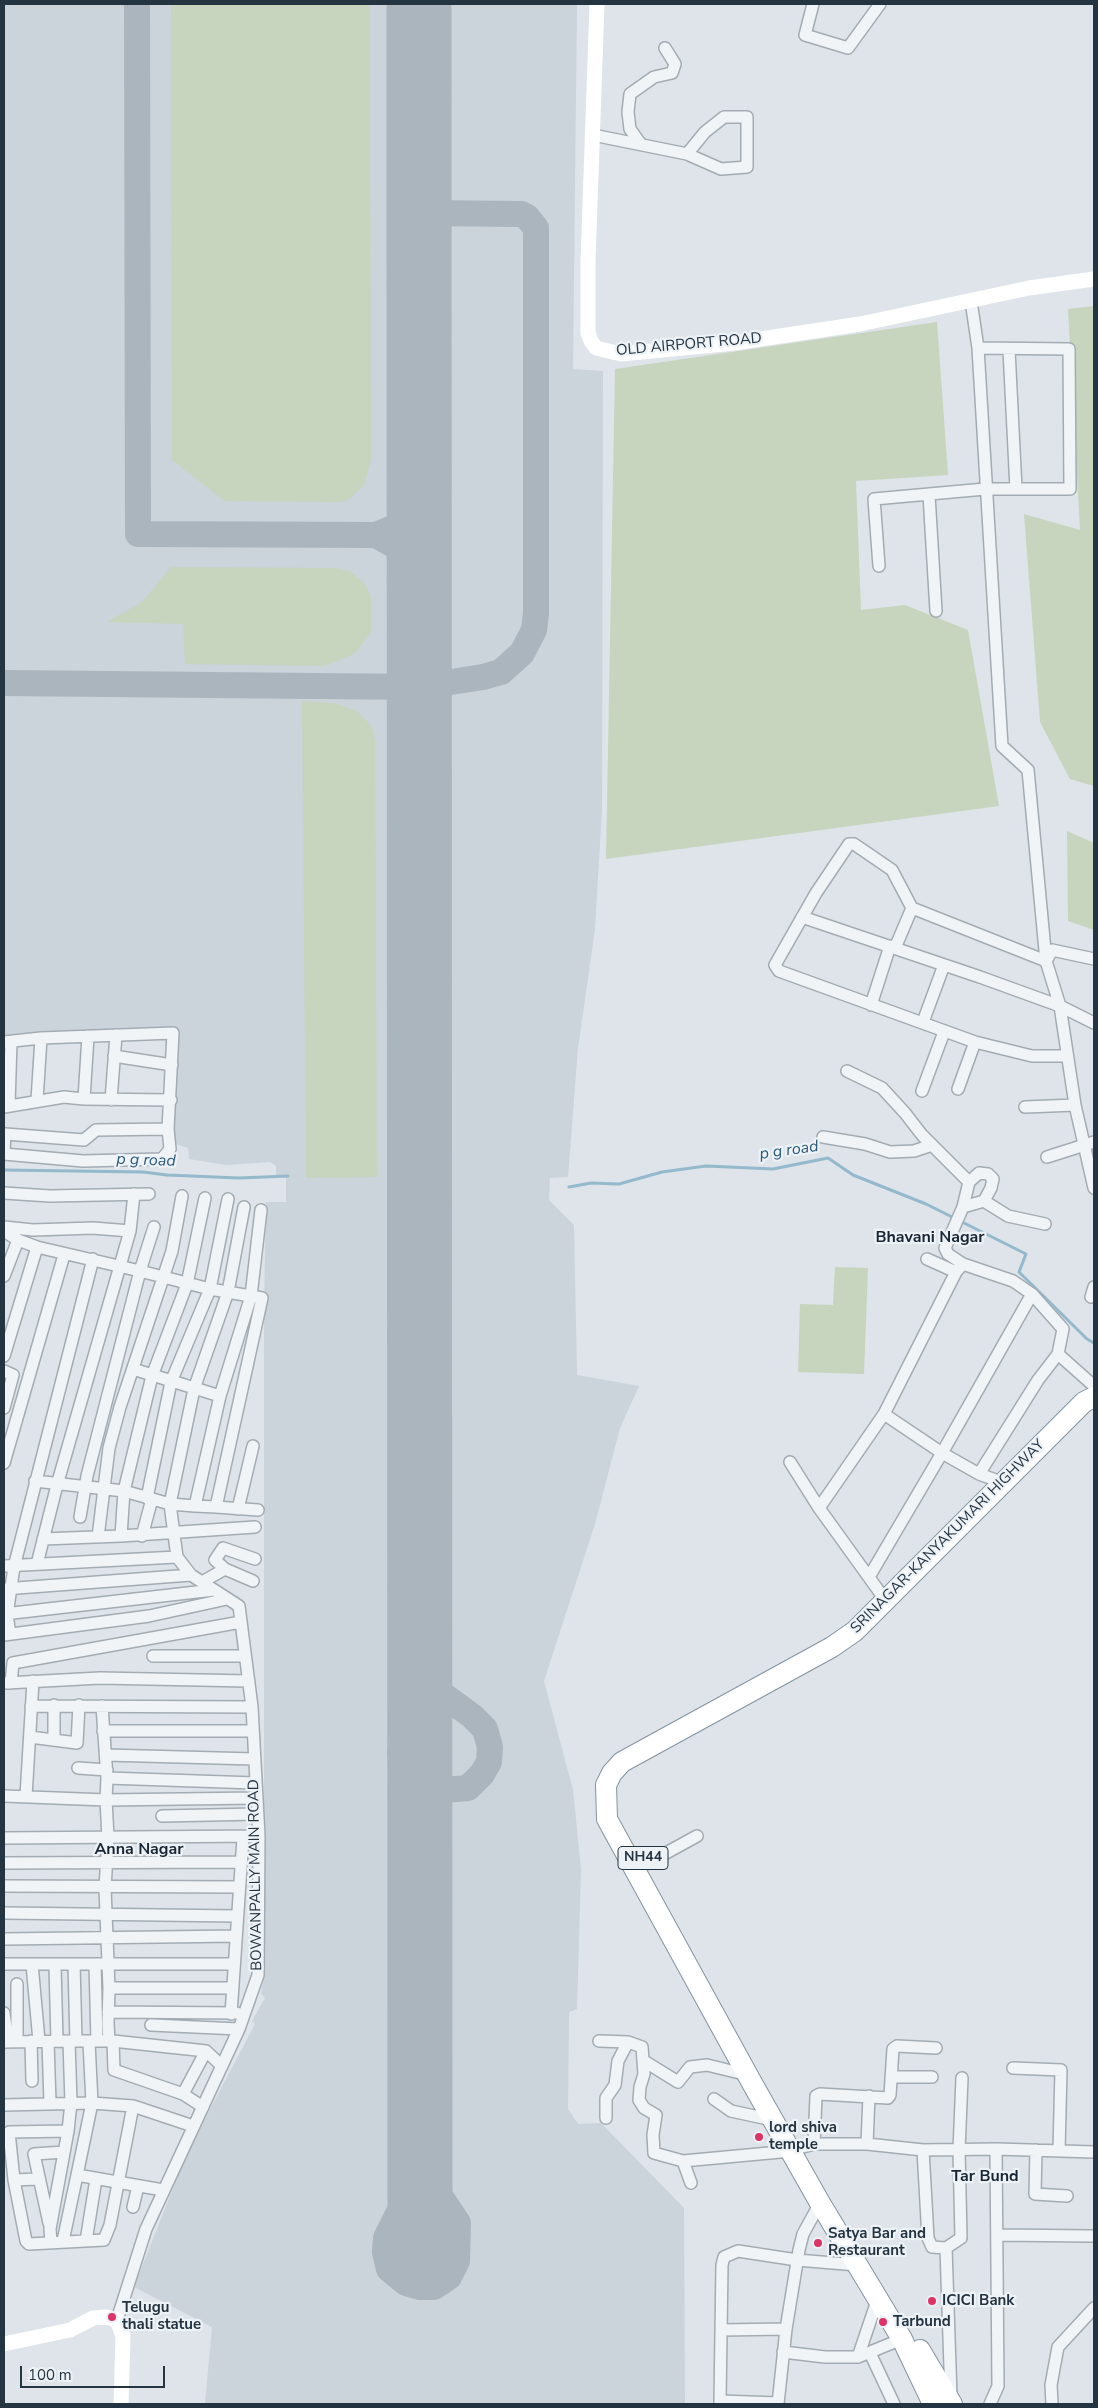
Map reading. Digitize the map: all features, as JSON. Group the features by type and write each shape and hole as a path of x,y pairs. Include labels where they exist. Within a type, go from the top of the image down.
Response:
{"highway":[{"name":"SRINAGAR-KANYAKUMARI HIGHWAY","path":"933,2404 902,2339 820,2203 803,2147 773,2120 607,1819 606,1785 612,1773 622,1762 832,1647 855,1631 1084,1402 1094,1397"},
{"name":"SRINAGAR-KANYAKUMARI HIGHWAY","path":"952,2404 803,2147 646,1864 620,1814 618,1788 622,1778 629,1770 862,1640 1094,1410"}],"main road":[{"name":"OLD AIRPORT ROAD","path":"597,4 588,318 590,341 596,348 621,354 734,344 860,324 1029,288 1094,279"},
{"path":"4,2344 70,2330 93,2318 106,2317 117,2320 122,2336 121,2404"}],"street":[{"path":"812,4 805,35 848,48 880,4"},
{"path":"640,143 630,129 628,112 630,94 654,78 672,73 675,64 665,48"},
{"path":"593,135 687,154 722,169 746,167 747,117 724,117 705,132 687,154"},
{"path":"971,301 978,348 1002,746 1028,770 1046,961 1060,1006 1075,1105 1090,1144 1094,1188"},
{"path":"880,566 874,499 985,489 1070,489 1069,350 978,348"},
{"path":"1009,350 1016,490"},
{"path":"928,495 936,611"},
{"path":"1046,961 912,908 892,870 854,844 849,844 802,917 775,965 779,971 976,1042 1032,1056 1067,1056"},
{"path":"871,1005 892,947 912,908"},
{"path":"802,917 1060,1006 1094,1023"},
{"path":"1046,961 1052,950 1094,959"},
{"path":"923,1022 944,966"},
{"path":"922,1091 944,1032"},
{"path":"168,1129 96,1130 84,1140 5,1134 4,1153 83,1161 162,1159 170,1149 168,1129 171,1100 173,1033 41,1038 7,1042 7,1106 37,1100 64,1098 171,1100"},
{"path":"111,1100 116,1035"},
{"path":"84,1099 88,1036"},
{"path":"37,1100 41,1038"},
{"path":"958,1089 976,1042"},
{"path":"114,1056 172,1065"},
{"path":"847,1071 882,1088 932,1145 970,1182"},
{"path":"1025,1108 1075,1105"},
{"path":"823,1137 865,1144 890,1152 914,1151 932,1145"},
{"path":"1047,1158 1090,1144"},
{"path":"960,1268 945,1248 963,1207 970,1182 979,1173 988,1174 993,1179 984,1202"},
{"path":"4,1193 50,1196 149,1194"},
{"path":"38,1564 42,1539 57,1484 130,1231 134,1194"},
{"path":"98,1537 109,1448 133,1369 165,1276 172,1251 182,1196"},
{"path":"121,1536 124,1491 152,1376 187,1284 205,1198"},
{"path":"152,1499 147,1498 171,1382 210,1289 228,1199"},
{"path":"963,1207 984,1202 1008,1216 1046,1224"},
{"path":"227,1598 191,1575 176,1556 170,1504 194,1389 228,1292 244,1207"},
{"path":"195,1506 220,1396 251,1296 261,1210"},
{"path":"80,1516 85,1488 140,1270 154,1227"},
{"path":"4,1229 93,1228 130,1231"},
{"path":"4,1229 18,1240 64,1255 140,1270 210,1289 262,1298 216,1507"},
{"path":"4,1276 18,1240"},
{"path":"4,1356 37,1247"},
{"path":"4,1463 64,1255"},
{"path":"92,1259 35,1481 9,1566 6,1614 7,1634 149,1616 227,1598"},
{"path":"927,1260 1013,1281 1032,1294 1063,1330 1058,1354 1033,1388 979,1474"},
{"path":"819,1508 884,1414 960,1268"},
{"path":"868,1577 942,1453 1032,1294"},
{"path":"1058,1354 1094,1386"},
{"path":"133,1369 220,1396"},
{"path":"4,1371 14,1375 4,1408"},
{"path":"884,1414 942,1453 979,1474 1004,1483"},
{"path":"238,1509 253,1446"},
{"path":"790,1462 819,1508 886,1600"},
{"path":"35,1481 124,1491 170,1504 258,1510"},
{"path":"142,1536 152,1499"},
{"path":"42,1539 142,1536 210,1529 254,1527"},
{"path":"253,1582 225,1569 215,1560 223,1548 255,1559"},
{"path":"9,1566 176,1556"},
{"path":"202,1582 225,1569"},
{"path":"7,1589 191,1575"},
{"path":"6,1614 214,1590"},
{"name":"BOWANPALLY MAIN ROAD","path":"117,2320 146,2229 239,2029 258,1976 259,1836 252,1707 239,1606 227,1598"},
{"path":"241,1622 8,1662 8,1683 100,1678 249,1680"},
{"path":"153,1656 245,1656"},
{"path":"26,1796 33,1681"},
{"path":"54,1705 54,1739"},
{"path":"32,1706 252,1707"},
{"path":"30,1737 77,1742 79,1706"},
{"path":"102,1706 107,1774 108,1838 105,1888 109,1939 108,2012 109,2041 113,2041"},
{"path":"103,1730 253,1732"},
{"path":"106,1755 254,1759"},
{"path":"78,1768 107,1774 255,1783"},
{"path":"4,1796 106,1800 256,1798"},
{"path":"162,1816 257,1814"},
{"path":"4,1838 243,1838 259,1836"},
{"path":"646,1864 697,1836"},
{"path":"231,2014 238,1887 243,1838"},
{"path":"4,1863 240,1862"},
{"path":"4,1886 105,1888 238,1887"},
{"path":"4,1913 237,1916"},
{"path":"4,1939 236,1936"},
{"path":"4,1964 54,1966 74,1964 234,1964"},
{"path":"32,1964 39,2041 50,2103"},
{"path":"39,2041 76,2041 74,1964"},
{"path":"57,2241 78,2176 92,2103 95,1964"},
{"path":"9,2042 57,2040 54,1966"},
{"path":"9,2042 17,1984"},
{"path":"109,1988 232,1988"},
{"path":"108,2012 246,2013"},
{"path":"4,2013 9,2042"},
{"path":"151,2025 239,2029"},
{"path":"32,2081 39,2041"},
{"path":"69,2041 113,2041 206,2051 222,2066"},
{"path":"50,2229 68,2131 71,2103 69,2041"},
{"path":"113,2041 114,2070 183,2094 203,2106"},
{"path":"599,2041 628,2042 642,2048 644,2074 639,2100 644,2108 656,2115 653,2135 654,2153 683,2161 803,2147 866,2144 923,2150 996,2149 1094,2152"},
{"path":"606,2118 606,2098 615,2085 618,2061 628,2042"},
{"path":"803,2147 816,2096 820,2094 888,2098 890,2095 893,2049 897,2046 936,2048"},
{"path":"183,2094 206,2051"},
{"path":"644,2061 678,2082 690,2067 708,2065 748,2075"},
{"path":"1013,2068 1060,2070 1059,2151"},
{"path":"891,2077 932,2077"},
{"path":"923,2150 928,2238 932,2247 946,2248 961,2238 959,2150 962,2078"},
{"path":"866,2144 869,2096"},
{"path":"714,2099 731,2111 773,2120"},
{"path":"4,2105 92,2103 133,2106 193,2126"},
{"path":"68,2131 9,2132 14,2180 26,2241 34,2244 57,2241 104,2240 110,2225 133,2106"},
{"path":"990,2404 998,2386 996,2149"},
{"path":"1036,2150 1035,2194 1067,2196"},
{"path":"57,2241 50,2229 34,2154 64,2152"},
{"path":"683,2161 691,2183"},
{"path":"78,2176 163,2190"},
{"path":"14,2180 38,2179"},
{"path":"86,2241 96,2179"},
{"path":"133,2207 138,2186"},
{"path":"820,2203 802,2234 797,2260 786,2329 778,2403 720,2403 722,2265 724,2257 738,2251 797,2260 857,2265"},
{"path":"997,2235 1093,2236"},
{"path":"946,2248 952,2404"},
{"path":"858,2357 878,2298"},
{"path":"1052,2404 1051,2385 1058,2347 1094,2308"},
{"path":"721,2330 786,2329"},
{"path":"783,2352 825,2357 858,2357 902,2339"},
{"path":"870,2353 894,2404"}],"shaded area":[{"path":"4,4 577,4 573,369 603,371 602,809 595,929 578,1048 568,1177 550,1178 549,1200 574,1225 577,1375 639,1386 620,1428 595,1524 544,1681 573,1790 581,1869 577,2009 569,2012 568,2109 578,2124 601,2123 684,2208 685,2404 205,2404 212,2327 134,2287 187,2153 255,2024 252,2021 265,1998 261,1993 264,1978 264,1310 266,1202 286,1202 286,1178 276,1176 276,1166 270,1162 226,1165 189,1159 188,1148 173,1143 176,1028 4,1038"}],"green space":[{"path":"171,4 370,4 371,460 364,485 348,500 339,502 225,501 172,460"},
{"path":"1094,306 1094,786 1070,779 1040,722 1024,514 1080,530 1068,309"},
{"path":"937,322 948,475 856,481 861,610 905,605 968,630 999,806 606,859 615,369"},
{"path":"171,567 335,568 350,571 365,584 371,597 371,632 357,651 324,666 185,664 183,624 107,622 142,602"},
{"path":"302,701 334,703 357,711 372,727 375,740 377,1177 306,1178"},
{"path":"1067,831 1094,843 1094,930 1068,921"},
{"path":"835,1267 868,1268 864,1374 798,1372 800,1304 833,1305"}],"waterway":[{"name":"p g road","path":"569,1187 591,1183 619,1184 662,1172 706,1166 773,1169 828,1158 853,1175 926,1204 1026,1254 1019,1272 1087,1339 1094,1343"},
{"name":"p g road","path":"4,1170 143,1172 239,1178 288,1176"}],"taxiway":[{"path":"137,4 138,534 376,535 395,527 412,512 418,491"},
{"path":"4,683 419,687 483,677 501,672 522,653 534,630 536,613 536,228 527,217 521,214 419,213"},
{"path":"376,535 404,551 413,563 419,579"},
{"path":"419,1645 400,1754 404,1768 419,1786 432,1791 468,1788 482,1774 489,1762 490,1747 485,1729 472,1716 439,1692 430,1682 419,1659"},
{"path":"420,2166 458,2223 457,2261 449,2277 434,2287 420,2287 406,2283 389,2269 385,2252 386,2238 406,2198 420,2177"}],"runway":[{"path":"419,4 420,2259"}],"place":[{"name":"lord shiva temple","path":"759,2137"},
{"name":"Satya Bar and Restaurant","path":"818,2243"},
{"name":"ICICI Bank","path":"932,2301"},
{"name":"Telugu thali statue","path":"112,2317"},
{"name":"Tarbund","path":"883,2322"}],"district":[{"name":"Bhavani Nagar","path":"930,1238"},
{"name":"Anna Nagar","path":"139,1850"},
{"name":"Tar Bund","path":"985,2177"}]}
